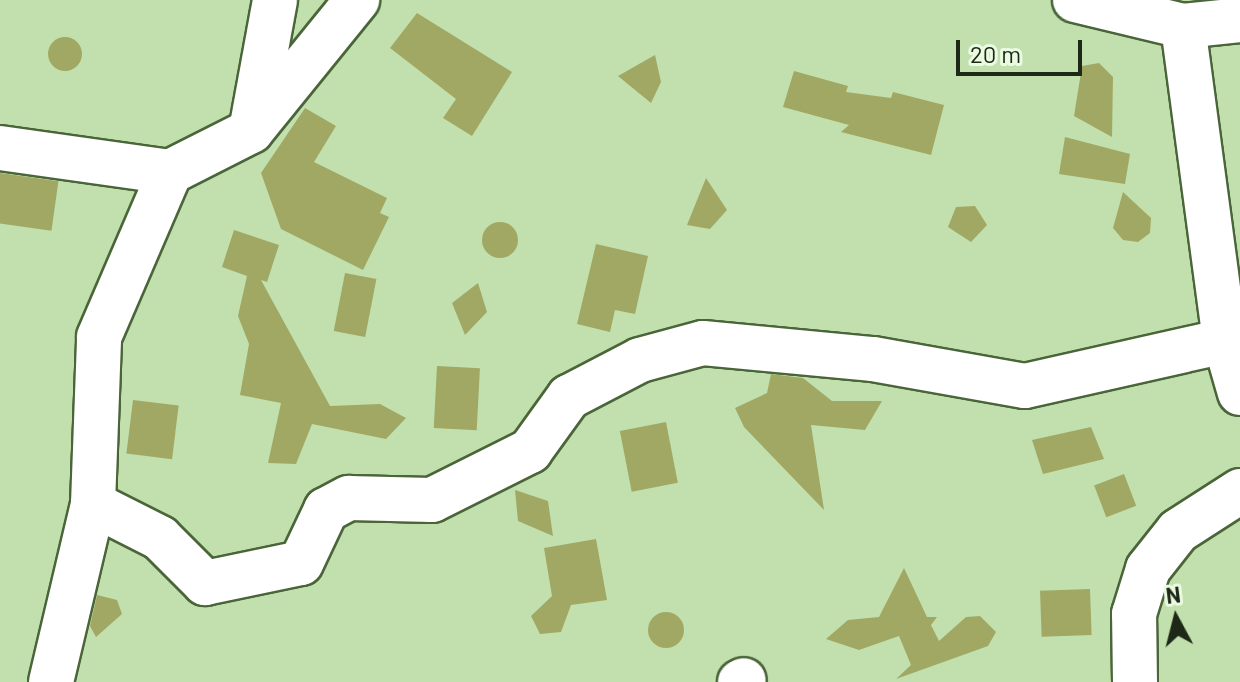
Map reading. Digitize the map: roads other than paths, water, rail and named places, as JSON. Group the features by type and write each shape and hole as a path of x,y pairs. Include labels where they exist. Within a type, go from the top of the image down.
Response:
{"street":[{"path":"251,131 275,0"},
{"path":"0,148 170,172 251,131 357,0"},
{"path":"1075,0 1183,26 1240,20"},
{"path":"1183,26 1225,341 1240,393"},
{"path":"51,682 93,504 99,337 170,172"},
{"path":"93,504 160,538 205,583 301,563 326,510 349,498 432,500 530,451 569,397 640,360 703,343 873,359 1025,386 1225,341"},
{"path":"1135,682 1134,614 1148,569 1178,531 1240,491"}]}
